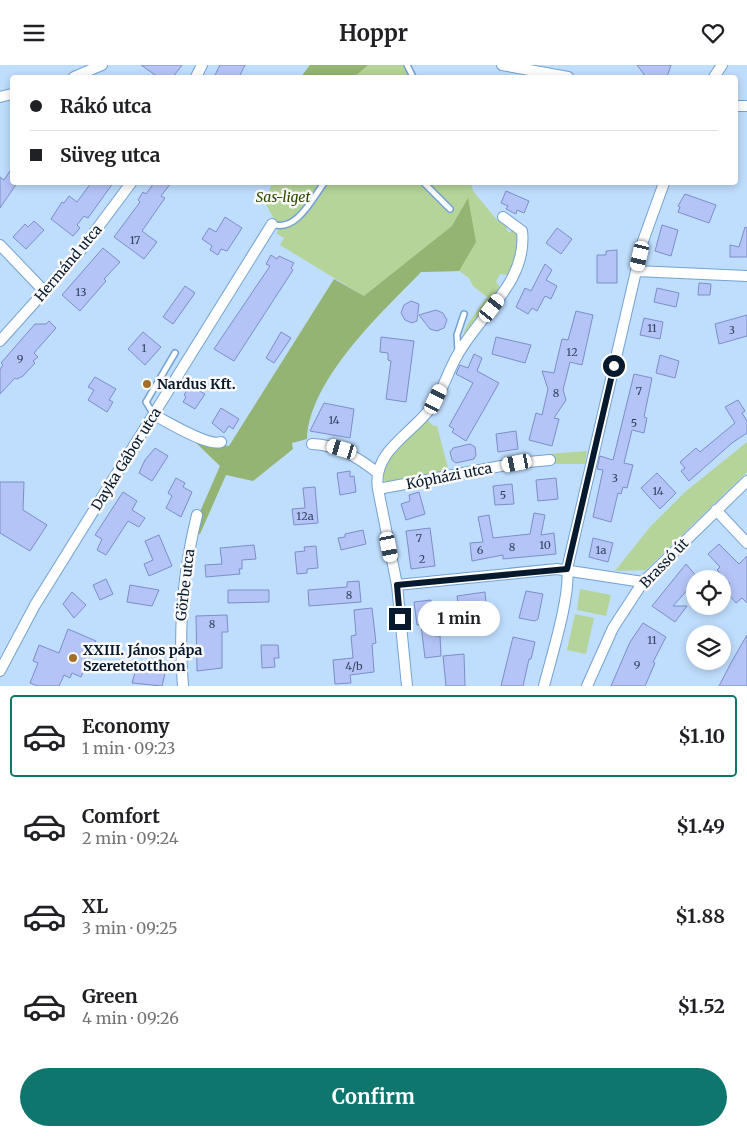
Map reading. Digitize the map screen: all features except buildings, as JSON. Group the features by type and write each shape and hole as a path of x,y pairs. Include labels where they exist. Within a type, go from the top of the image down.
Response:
{"street":[{"path":"79,75 102,65"},
{"path":"502,65 557,75"},
{"name":"Hermánd utca","path":"0,341 78,254 130,185"},
{"path":"544,686 564,599 568,578 567,569 643,241 663,185"},
{"path":"407,686 397,585 378,489 378,473 387,452 431,408 458,354 504,293 524,247 522,231 503,217"},
{"name":"Dayka Gábor utca","path":"0,671 35,605 272,224"},
{"path":"0,245 45,292"},
{"path":"636,271 747,276"},
{"path":"154,415 205,440 221,442"},
{"path":"312,444 342,449 356,456 378,473"},
{"name":"Kópházi utca","path":"378,489 517,463 550,460"},
{"name":"Brassó út","path":"586,686 596,660 643,582 747,481"},
{"path":"716,510 747,543"},
{"name":"Görbe utca","path":"183,686 180,625 186,567 197,515"},
{"path":"397,585 567,569 643,582"}],"lane":[{"path":"272,224 280,227 294,223 322,185"},
{"path":"426,185 450,209"},
{"path":"458,354 457,335 464,314"},
{"path":"154,415 146,402 175,353"}],"green space":[{"path":"310,65 407,65 412,75 302,75"},
{"path":"310,65 368,65 356,75 302,75"},
{"name":"Sas-liget","path":"271,185 472,185 473,191 497,220 500,219 510,224 506,228 509,233 514,229 519,231 521,246 508,275 500,274 496,281 500,288 499,292 463,339 467,325 487,297 473,286 469,278 459,271 421,272 385,309 280,245 284,238 276,233 279,227 265,203"},
{"path":"468,198 476,242 459,271 421,272 368,327 333,371 320,394 311,417 307,439 292,443 293,449 253,481 226,475 200,534 195,533 199,514 220,466 191,438 209,444 229,446 334,279 364,296 452,226"},
{"path":"427,420 434,426 437,426 449,472 390,484 383,478 382,470 387,461 403,441"},
{"path":"747,442 747,472 646,570 615,571 650,527 685,492"},
{"path":"587,451 585,464 551,464 549,454"},
{"path":"580,589 611,595 606,616 577,610"},
{"path":"575,614 594,618 586,654 567,650"}],"place":[{"name":"Nardus Kft.","path":"147,384"},
{"name":"XXIII. János pápa Szeretetotthon","path":"73,658"}],"route":[{"path":"400,619 397,585 567,569 614,366"}]}
